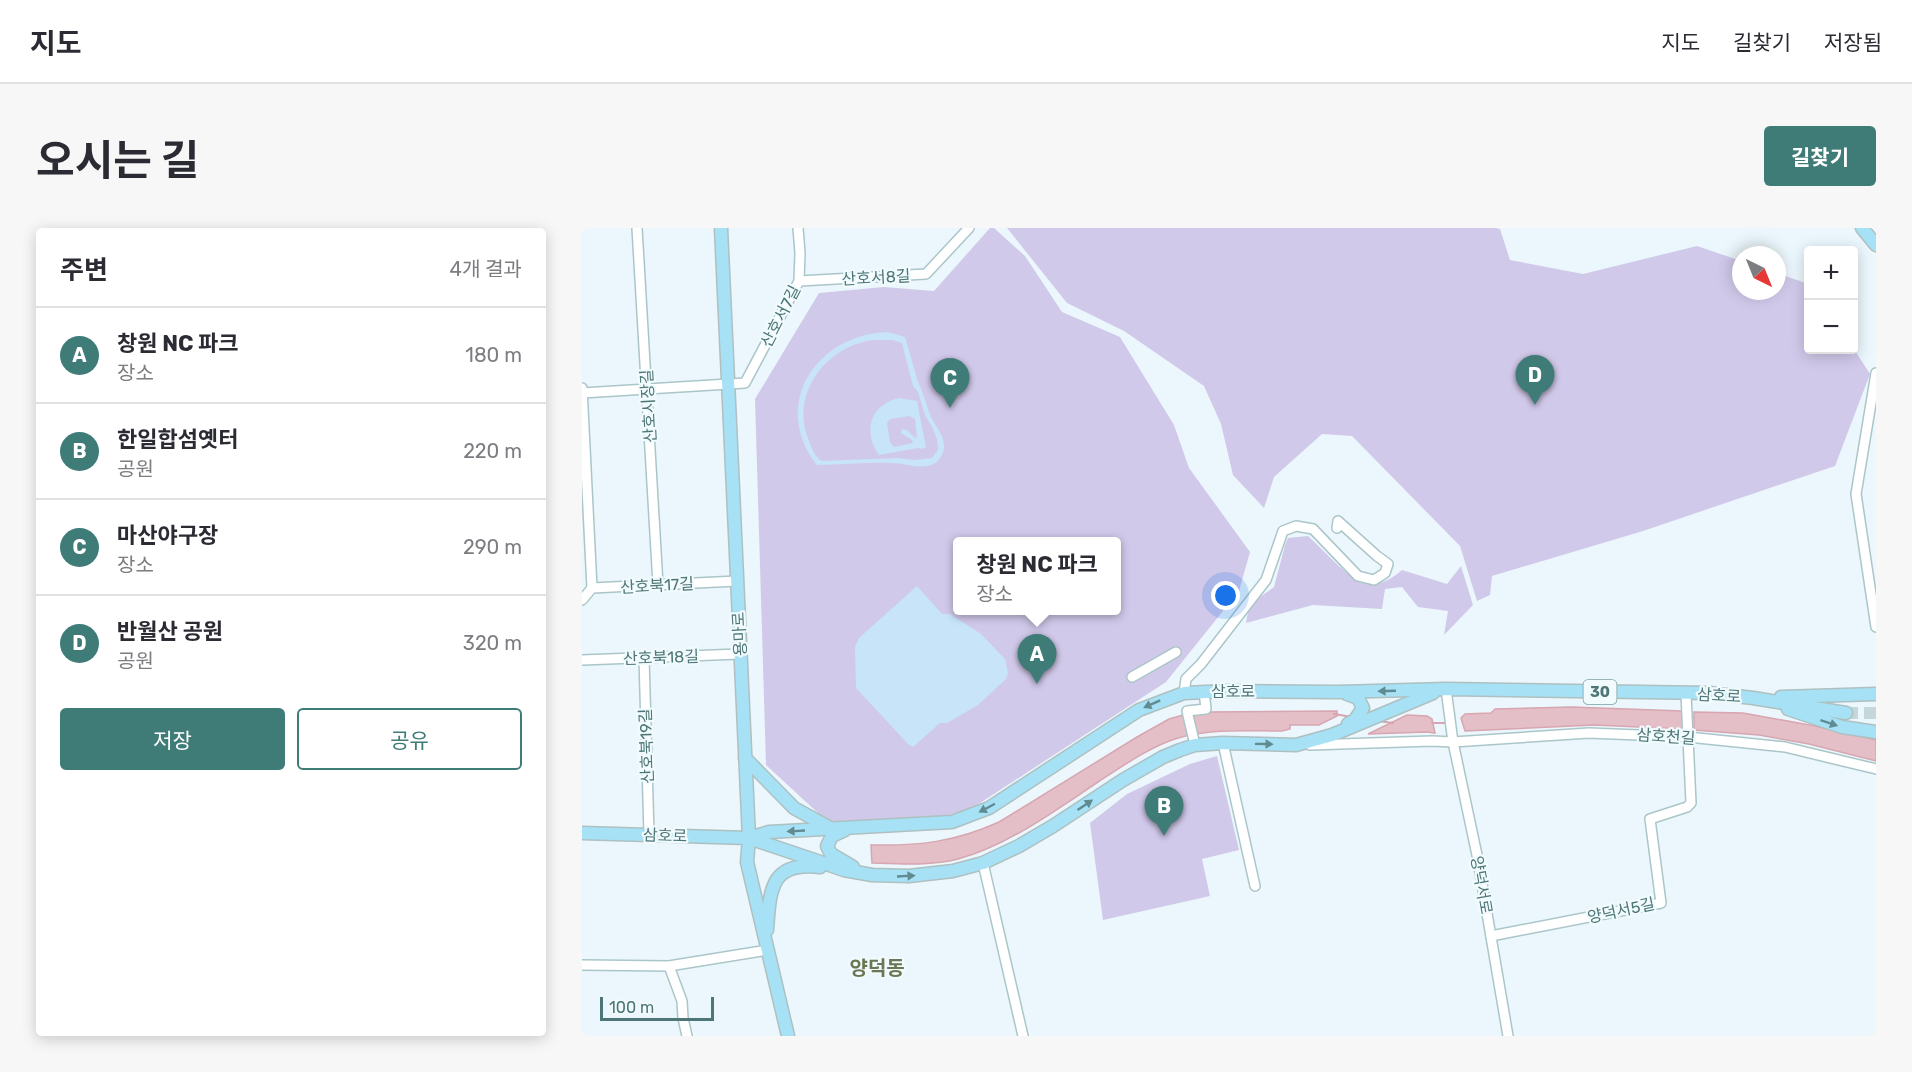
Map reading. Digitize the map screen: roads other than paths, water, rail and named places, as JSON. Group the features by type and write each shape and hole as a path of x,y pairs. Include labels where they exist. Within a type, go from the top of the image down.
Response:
{"main road":[{"name":"용마로","path":"721,228 749,838 747,862 788,1036"},
{"path":"1863,228 1876,245"},
{"path":"1332,735 1391,709 1446,689"},
{"name":"삼호로","path":"749,838 769,832 952,822 989,808 1139,710 1184,693 1446,689 1709,693 1846,713"},
{"path":"1332,735 1355,720 1363,708 1352,694 1338,692"},
{"name":"삼호로","path":"1753,698 1876,694"},
{"name":"삼호로","path":"1753,698 1842,727 1876,732"},
{"name":"삼호로","path":"582,833 749,838 844,870 891,876 932,874 983,863 1019,846 1123,780 1194,741 1296,745 1332,735"},
{"path":"745,758 794,808 834,829"},
{"path":"849,828 832,836 828,850 837,858 865,874"},
{"path":"767,947 770,894 774,884 785,872 803,865 844,870"}],"street":[{"name":"산호시장길","path":"637,228 658,585"},
{"name":"산호서7길","path":"728,386 745,383 798,281 800,253 798,228"},
{"name":"산호서8길","path":"798,281 926,274 969,228"},
{"path":"1876,373 1856,494 1876,627"},
{"path":"582,393 728,386"},
{"path":"582,388 585,493 592,588 582,600"},
{"path":"1184,693 1186,679 1201,664 1266,580 1283,531 1296,526 1313,529 1358,576 1374,580 1385,573 1388,564 1338,521 1336,528"},
{"name":"산호북17길","path":"592,588 737,581"},
{"path":"1132,677 1176,652"},
{"name":"산호북18길","path":"582,660 740,654"},
{"name":"산호북19길","path":"644,657 649,835"},
{"name":"양덕서로","path":"1446,689 1452,738 1477,855 1508,1036"},
{"path":"1194,741 1187,711 1206,709 1204,691"},
{"path":"1686,693 1688,734"},
{"name":"삼호천길","path":"1296,745 1588,733 1688,734 1785,747 1876,769"},
{"name":"양덕서5길","path":"1491,936 1661,903 1650,819 1687,807 1691,803 1688,734"},
{"path":"1223,743 1255,886"},
{"path":"983,863 1023,1036"},
{"path":"582,965 669,966 767,947"},
{"path":"669,966 682,1001 687,1036"}],"waterway":[{"path":"1334,714 1352,717"},
{"path":"1378,721 1393,723"},
{"path":"1432,723 1447,723"}],"tunnel":[{"path":"1846,713 1876,713"}],"place":[{"name":"반월산 공원","path":"1535,405"},
{"name":"마산야구장","path":"950,408"},
{"name":"창원 NC 파크","path":"1037,684"},
{"name":"한일합섬옛터","path":"1164,836"}],"district":[{"name":"양덕동","path":"877,968"}]}
